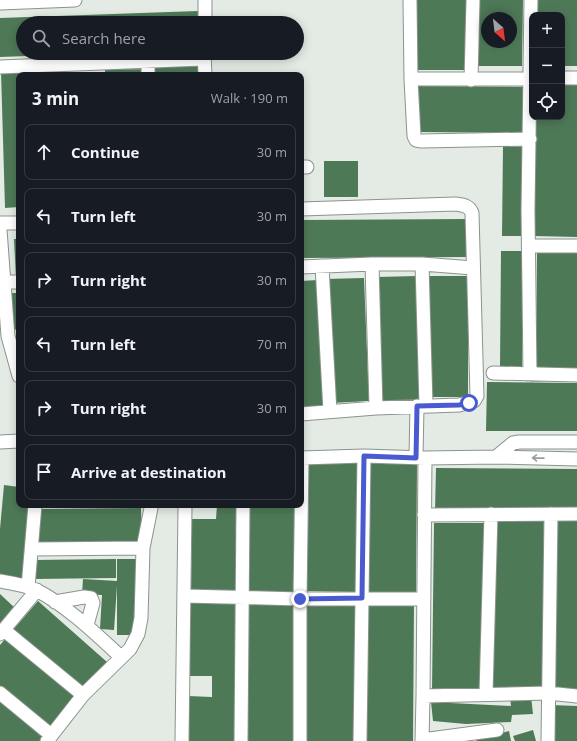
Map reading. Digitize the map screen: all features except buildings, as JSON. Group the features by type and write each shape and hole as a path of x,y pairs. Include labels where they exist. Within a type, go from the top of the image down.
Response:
{"street":[{"path":"0,3 74,0"},
{"path":"205,0 205,16"},
{"path":"410,0 411,79 414,136 416,140 530,139"},
{"path":"472,80 473,0"},
{"path":"531,0 532,48"},
{"path":"0,67 50,70 98,69 159,60"},
{"path":"204,60 205,72"},
{"path":"148,61 148,72"},
{"path":"565,78 577,78"},
{"path":"411,79 529,79"},
{"path":"530,375 529,246 532,84"},
{"path":"304,209 455,204 463,205 470,210 472,213 476,399 469,403 459,405 376,408 304,414"},
{"path":"0,223 16,223"},
{"path":"0,230 5,282 6,317 13,336 16,356"},
{"path":"529,246 577,246"},
{"path":"304,267 372,264 422,264 473,268"},
{"path":"372,264 376,408"},
{"path":"422,264 421,406 416,425 424,515 422,740 497,730"},
{"path":"322,266 330,412"},
{"path":"5,282 16,282"},
{"path":"493,373 577,375"},
{"path":"0,442 16,441"},
{"path":"498,456 512,445 519,442 577,442"},
{"path":"304,458 419,454 577,459"},
{"path":"360,741 364,456"},
{"path":"35,508 32,549 32,588 2,632 83,696"},
{"path":"0,693 49,738 83,696 130,649 140,627 143,548 151,508"},
{"path":"182,741 185,508"},
{"path":"241,741 243,508"},
{"path":"300,741 301,508"},
{"path":"486,694 491,514"},
{"path":"548,741 552,514"},
{"path":"424,515 577,514"},
{"path":"32,549 143,548"},
{"path":"0,581 32,588 55,602 86,626 121,657"},
{"path":"184,596 300,599 424,599"},
{"path":"55,602 91,598 93,603 86,626"},
{"path":"423,696 548,693 577,696"}],"route":[{"path":"300,599 362,598 364,456 416,458 417,406 459,405 469,403"}]}
